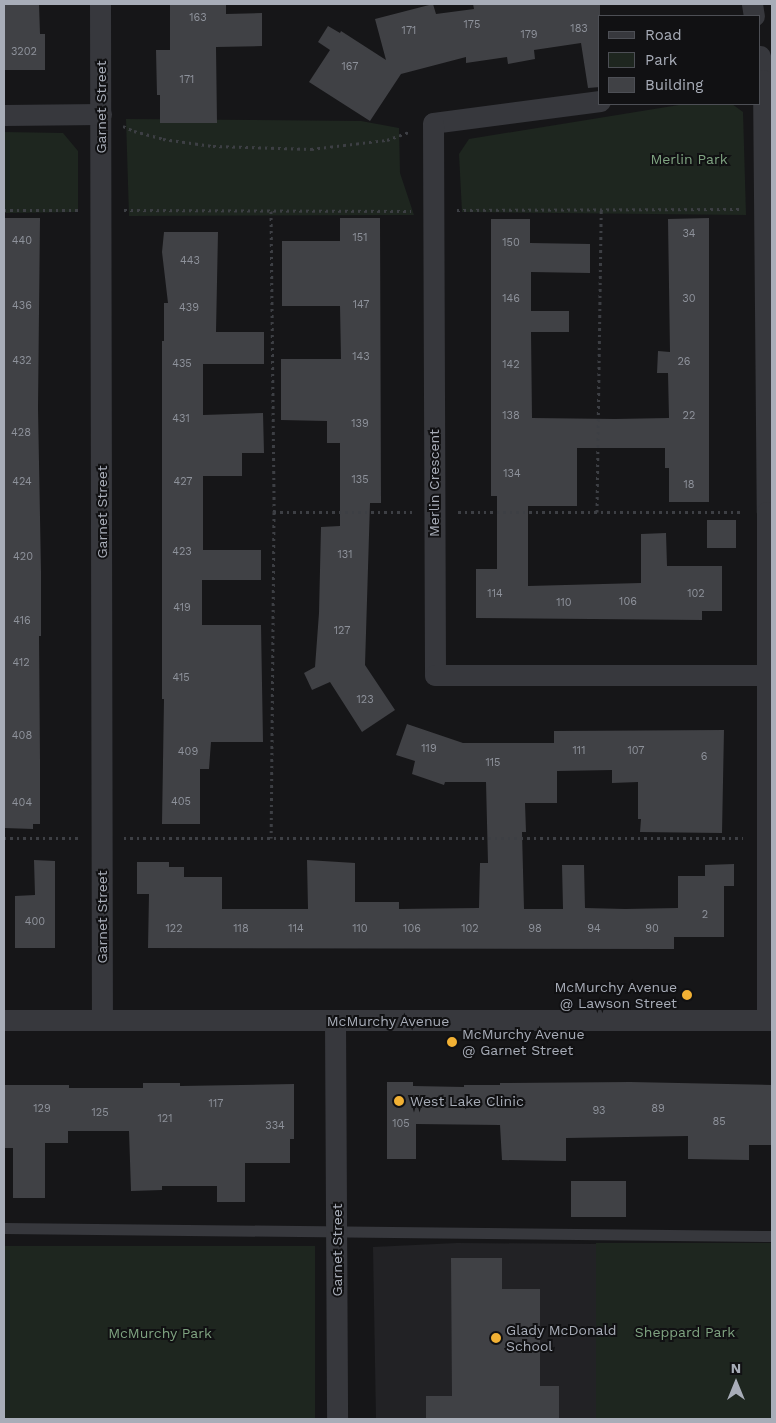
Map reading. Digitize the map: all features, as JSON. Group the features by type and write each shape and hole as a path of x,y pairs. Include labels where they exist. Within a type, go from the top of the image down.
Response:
{"street":[{"name":"Garnet Street","path":"100,4 102,210 102,1020"},
{"path":"761,80 769,675 766,838 769,1020"},
{"path":"433,123 598,101"},
{"path":"4,115 101,114"},
{"name":"Merlin Crescent","path":"433,123 435,675 769,675"},
{"name":"McMurchy Avenue","path":"4,1020 769,1020"},
{"name":"Garnet Street","path":"336,1021 337,1419"}],"lane":[{"path":"4,1228 772,1236"}],"path":[{"path":"101,114 134,131 213,146 301,148 387,140 433,123"},
{"path":"4,210 434,211 764,209"},
{"path":"597,512 601,210"},
{"path":"270,211 274,512 271,838"},
{"path":"274,512 767,512"},
{"path":"4,838 766,838"}],"shaded area":[{"path":"457,1243 596,1244 598,1419 376,1419 373,1247"}],"green space":[{"name":"Merlin Park","path":"679,105 733,105 743,112 746,215 462,212 459,154 469,139"},
{"path":"126,119 361,121 399,128 400,173 414,215 129,216"},
{"path":"4,132 63,133 78,151 78,212 4,213"},
{"name":"Sheppard Park","path":"596,1243 772,1243 772,1419 596,1419"},
{"name":"McMurchy Park","path":"4,1246 315,1246 315,1419 4,1419"}],"building":[{"path":"4,4 39,4 40,34 45,34 45,70 4,70"},
{"path":"170,4 226,4 226,14 262,13 262,46 216,47 217,123 160,123 160,95 157,95 156,50 170,50"},
{"path":"433,4 436,14 474,9 473,4 600,4 600,15 598,15 598,87 588,88 581,43 534,50 535,59 508,64 507,57 466,63 466,57 401,74 370,121 309,82 330,50 318,42 328,26 340,33 341,31 386,60 375,19"},
{"path":"4,218 40,218 38,408 41,572 41,636 39,636 40,824 33,824 33,829 4,828"},
{"path":"340,218 380,218 381,503 370,503 365,665 395,710 362,732 330,682 312,690 304,673 315,667 319,613 321,527 340,526 340,443 327,443 327,421 281,420 281,359 341,359 340,306 282,306 282,241 340,241"},
{"path":"709,218 709,502 669,502 669,468 665,468 665,448 577,448 577,506 528,506 528,586 641,583 641,534 666,533 667,566 722,566 722,611 702,611 702,620 476,618 476,569 497,569 497,496 491,496 491,219 530,219 530,243 590,244 590,273 531,272 531,311 569,311 569,332 531,332 532,418 615,419 669,418 668,373 657,373 658,351 670,352 668,219"},
{"path":"164,232 218,232 216,332 264,332 264,364 203,364 203,415 263,413 264,453 242,453 242,476 203,476 203,550 261,550 261,580 202,580 202,625 261,625 263,742 211,742 209,769 200,769 200,824 162,824 164,699 162,699 162,341 164,341 164,303 168,303 162,252"},
{"path":"707,520 736,520 736,548 707,548"},
{"path":"407,724 463,743 554,743 554,731 724,730 722,833 640,832 641,819 638,819 638,782 612,783 612,770 557,771 557,803 525,803 526,832 522,832 524,909 563,909 562,865 584,865 585,908 625,909 678,908 678,876 705,876 705,865 734,864 734,886 724,886 724,937 674,937 674,949 148,948 149,894 137,894 137,862 169,862 169,867 184,867 184,877 222,877 222,909 308,909 307,860 355,863 355,902 399,902 399,909 479,908 480,863 488,863 486,782 445,782 444,785 412,774 415,761 396,755"},
{"path":"34,860 55,861 55,948 15,948 15,896 35,895"},
{"path":"387,1082 413,1082 413,1086 464,1087 464,1085 500,1085 500,1083 630,1082 772,1085 772,1145 749,1145 749,1160 688,1159 688,1136 566,1138 566,1161 502,1160 500,1125 416,1124 416,1159 387,1159"},
{"path":"143,1083 180,1083 180,1086 294,1084 294,1139 290,1139 290,1163 245,1163 245,1202 217,1202 217,1186 162,1186 162,1190 131,1191 129,1131 68,1131 68,1143 45,1143 45,1198 13,1198 13,1148 4,1148 4,1085 69,1085 69,1088 143,1088"},
{"path":"571,1181 626,1181 626,1217 571,1217"},
{"name":"Glady McDonald School","path":"451,1258 502,1258 502,1289 540,1289 540,1386 559,1386 559,1419 426,1419 426,1396 452,1396"}],"place":[{"name":"McMurchy Avenue @ Lawson Street","path":"687,995"},
{"name":"McMurchy Avenue @ Garnet Street","path":"452,1042"},
{"name":"West Lake Clinic","path":"399,1101"},
{"name":"Glady McDonald School","path":"496,1338"}]}
